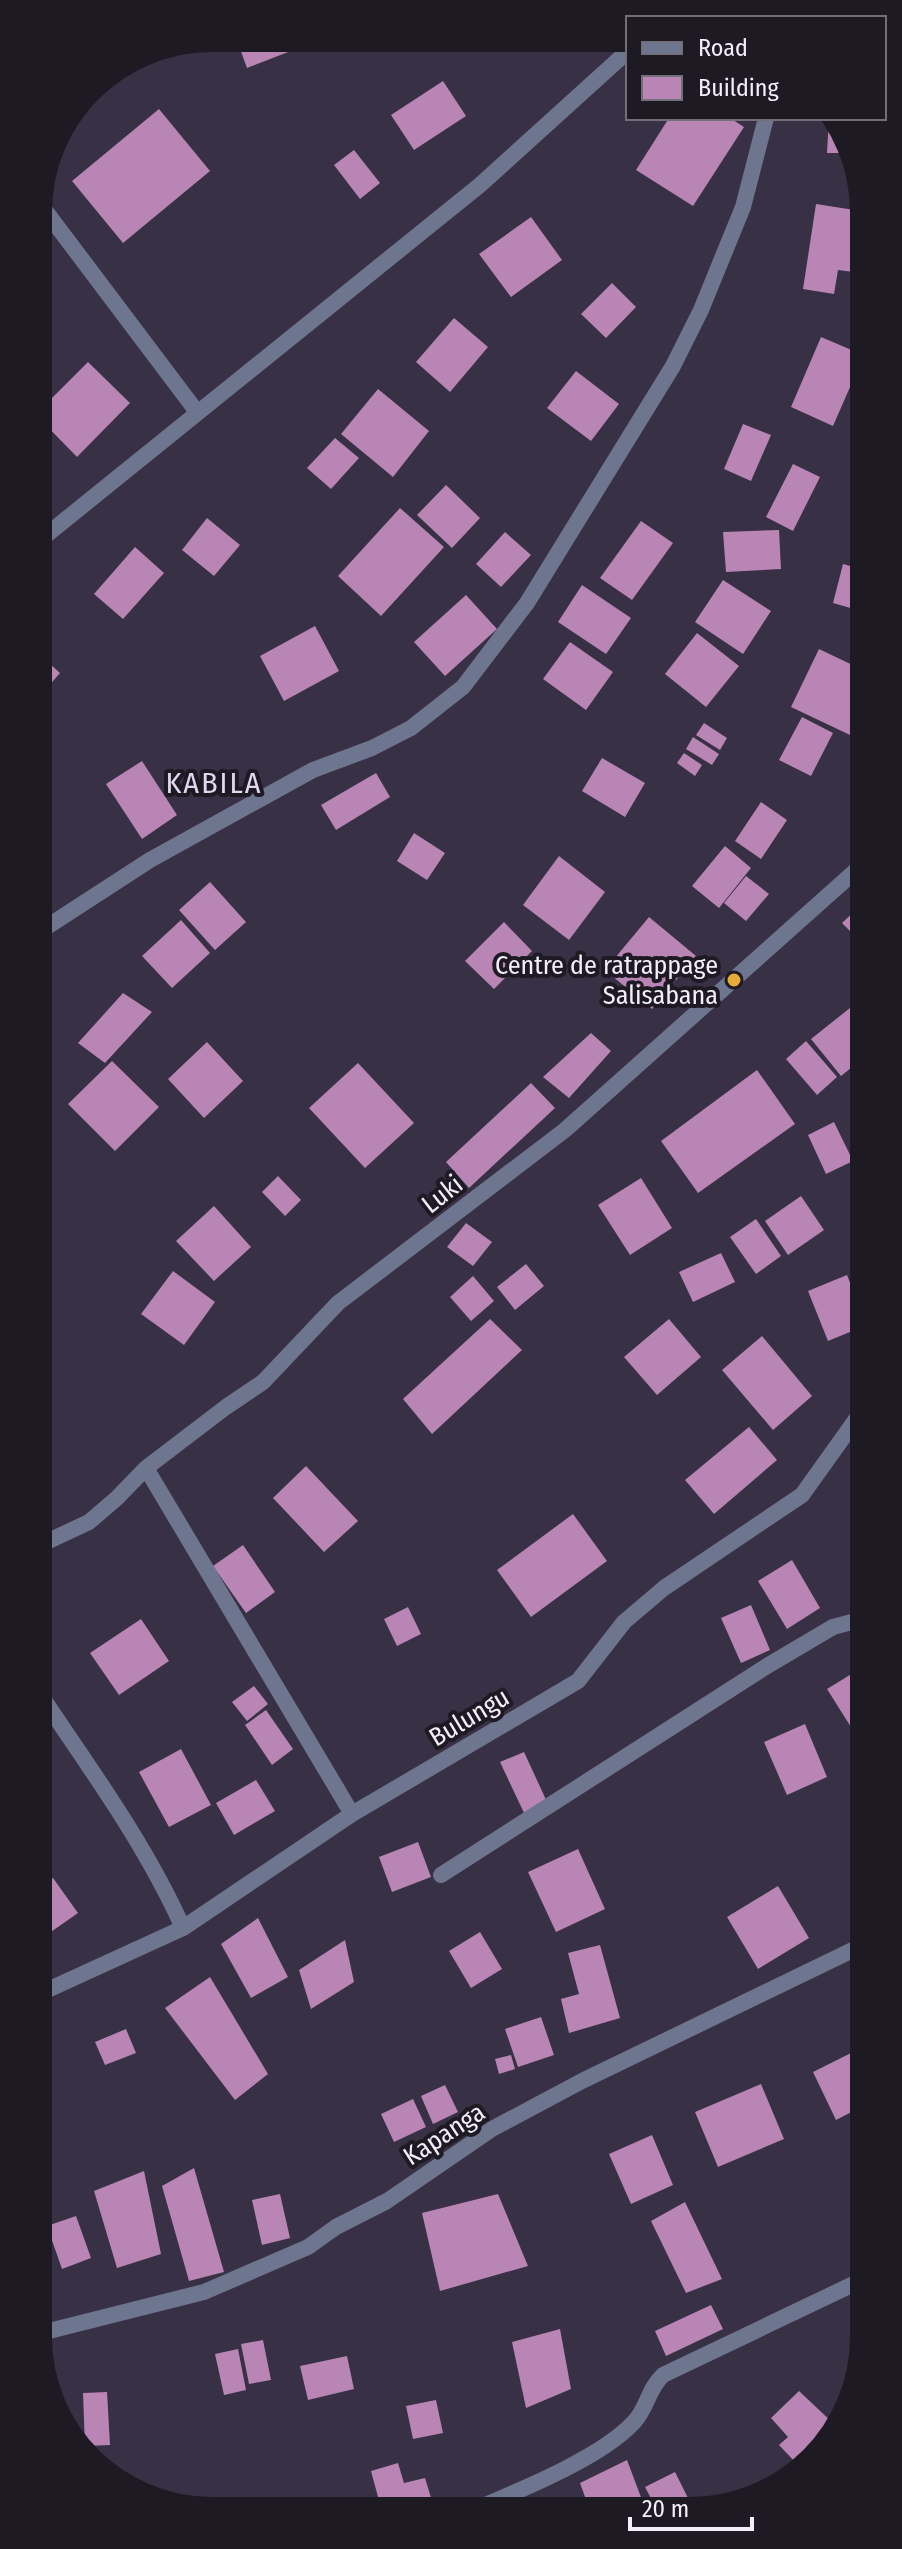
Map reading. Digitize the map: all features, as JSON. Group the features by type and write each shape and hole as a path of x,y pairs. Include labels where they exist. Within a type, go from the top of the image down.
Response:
{"street":[{"path":"52,531 480,185 626,53"},
{"path":"52,924 150,860 313,770 372,748 411,728 463,687 527,603 673,366 701,310 743,207 765,120"},
{"path":"52,220 197,412"},
{"name":"Luki","path":"52,1539 89,1522 146,1468 263,1382 338,1303 565,1130 850,876"},
{"name":"Bulungu","path":"52,1988 183,1928 352,1814 578,1681 624,1622 664,1588 802,1495 850,1428"},
{"path":"146,1468 352,1814"},
{"path":"441,1875 767,1666 833,1627 850,1622"},
{"path":"52,1712 140,1845 162,1882 183,1928"},
{"name":"Kapanga","path":"52,2330 204,2292 308,2247 336,2227 387,2201 492,2129 582,2081 850,1951"},
{"path":"505,2497 532,2486 612,2441 637,2420 650,2392 663,2375 850,2286"}],"building":[{"path":"241,52 288,52 247,68"},
{"path":"443,81 466,116 414,150 391,115"},
{"path":"159,109 210,171 123,243 72,181"},
{"path":"668,120 733,120 744,127 693,206 636,170"},
{"path":"828,131 839,153 827,153"},
{"path":"354,150 380,183 360,199 334,165"},
{"path":"816,204 850,209 850,272 838,270 834,294 803,289"},
{"path":"531,217 562,260 511,297 479,254"},
{"path":"612,283 636,307 606,338 581,314"},
{"path":"454,318 488,347 450,392 416,362"},
{"path":"821,337 850,349 850,387 833,426 791,407"},
{"path":"88,362 130,403 77,457 52,431 52,398"},
{"path":"576,371 619,404 591,441 547,408"},
{"path":"378,389 429,431 393,477 341,434"},
{"path":"743,424 771,435 751,481 724,469"},
{"path":"335,438 359,458 331,489 307,468"},
{"path":"793,464 820,477 793,531 766,517"},
{"path":"446,485 480,518 452,548 417,515"},
{"path":"400,508 444,547 381,616 338,576"},
{"path":"207,518 240,545 214,576 182,550"},
{"path":"641,521 673,543 632,600 600,578"},
{"path":"779,530 781,569 726,572 723,532"},
{"path":"505,532 531,555 501,587 476,564"},
{"path":"135,547 164,573 123,619 94,594"},
{"path":"843,564 850,566 850,608 833,603"},
{"path":"723,580 771,611 743,654 695,622"},
{"path":"582,585 631,618 606,654 558,622"},
{"path":"466,595 497,629 445,676 414,642"},
{"path":"315,626 339,671 284,701 260,656"},
{"path":"697,633 739,666 706,707 665,674"},
{"path":"570,642 613,672 586,710 543,679"},
{"path":"819,649 850,664 850,735 791,707"},
{"path":"52,666 60,673 52,682"},
{"path":"802,717 833,733 811,776 779,760"},
{"path":"704,723 727,738 720,750 696,735"},
{"path":"693,737 719,754 712,765 686,749"},
{"path":"684,753 702,765 695,776 677,763"},
{"path":"602,758 645,783 625,817 582,791"},
{"path":"142,761 177,815 142,839 106,784"},
{"path":"376,773 390,797 336,830 321,805"},
{"path":"761,802 787,820 761,859 735,841"},
{"path":"414,833 445,853 427,880 397,861"},
{"path":"725,846 751,868 719,908 692,886"},
{"path":"559,856 605,892 569,940 523,905"},
{"path":"746,876 769,894 746,921 724,903"},
{"path":"210,882 246,922 215,950 179,910"},
{"path":"850,915 850,931 842,923"},
{"path":"649,917 696,956 652,1009 605,970"},
{"path":"181,920 210,953 172,988 142,956"},
{"path":"504,922 532,951 494,989 465,961"},
{"path":"123,993 152,1012 105,1063 78,1043"},
{"path":"850,1008 850,1069 841,1076 811,1039"},
{"path":"591,1033 611,1051 569,1098 543,1077"},
{"path":"806,1041 837,1077 817,1095 786,1059"},
{"path":"207,1042 243,1081 204,1118 168,1079"},
{"path":"112,1061 159,1107 115,1151 68,1104"},
{"path":"358,1063 414,1123 365,1168 309,1108"},
{"path":"757,1070 795,1124 698,1193 661,1141"},
{"path":"531,1083 555,1108 469,1188 446,1162"},
{"path":"834,1122 850,1155 850,1162 826,1174 808,1135"},
{"path":"278,1176 301,1200 285,1216 262,1192"},
{"path":"641,1178 672,1228 630,1255 598,1205"},
{"path":"801,1196 824,1230 788,1255 765,1221"},
{"path":"214,1206 251,1247 214,1281 176,1241"},
{"path":"756,1219 781,1256 756,1274 730,1237"},
{"path":"466,1223 492,1242 473,1266 447,1247"},
{"path":"721,1253 735,1282 693,1302 679,1272"},
{"path":"526,1264 544,1286 515,1310 497,1287"},
{"path":"173,1271 215,1302 184,1345 141,1314"},
{"path":"847,1275 850,1283 850,1332 828,1341 808,1291"},
{"path":"473,1276 494,1301 471,1321 450,1297"},
{"path":"490,1319 522,1350 432,1434 403,1399"},
{"path":"669,1319 701,1357 657,1395 624,1357"},
{"path":"762,1336 812,1396 773,1430 722,1370"},
{"path":"749,1427 777,1460 714,1514 685,1480"},
{"path":"306,1466 358,1521 324,1552 273,1498"},
{"path":"573,1514 607,1561 531,1617 497,1570"},
{"path":"243,1545 275,1592 246,1613 213,1566"},
{"path":"792,1560 820,1608 787,1629 758,1581"},
{"path":"751,1605 770,1650 741,1663 721,1618"},
{"path":"408,1607 421,1634 397,1646 384,1619"},
{"path":"141,1619 169,1661 119,1695 90,1653"},
{"path":"850,1675 850,1725 827,1689"},
{"path":"254,1686 268,1704 247,1721 232,1702"},
{"path":"266,1710 293,1749 272,1765 245,1725"},
{"path":"805,1724 827,1777 787,1795 764,1742"},
{"path":"181,1749 211,1805 169,1827 139,1772"},
{"path":"524,1752 548,1804 525,1815 500,1762"},
{"path":"256,1780 275,1811 234,1835 216,1803"},
{"path":"418,1842 431,1877 392,1892 379,1857"},
{"path":"578,1849 605,1909 556,1932 528,1872"},
{"path":"52,1879 78,1913 52,1931"},
{"path":"778,1886 809,1938 758,1969 727,1917"},
{"path":"258,1918 288,1977 251,1998 221,1944"},
{"path":"480,1932 502,1969 471,1988 449,1951"},
{"path":"345,1940 354,1982 311,2009 299,1970"},
{"path":"600,1945 620,2018 569,2033 561,1999 579,1994 568,1953"},
{"path":"210,1977 268,2074 235,2100 165,2008"},
{"path":"541,2017 554,2055 518,2067 505,2029"},
{"path":"126,2029 136,2053 105,2065 95,2042"},
{"path":"850,2054 850,2113 836,2120 813,2072"},
{"path":"511,2055 515,2069 499,2074 495,2059"},
{"path":"761,2084 784,2139 718,2167 695,2112"},
{"path":"445,2085 458,2112 433,2124 421,2096"},
{"path":"413,2099 426,2127 394,2142 381,2114"},
{"path":"652,2135 673,2185 631,2204 609,2154"},
{"path":"194,2168 224,2272 189,2281 162,2186"},
{"path":"144,2171 161,2254 117,2268 94,2191"},
{"path":"280,2194 290,2238 262,2245 252,2200"},
{"path":"498,2194 528,2266 440,2291 422,2213"},
{"path":"685,2202 722,2279 686,2293 651,2221"},
{"path":"76,2216 91,2258 62,2269 52,2240 52,2224"},
{"path":"711,2305 723,2329 666,2356 655,2331"},
{"path":"560,2329 571,2389 526,2408 512,2342"},
{"path":"263,2340 271,2380 249,2384 241,2344"},
{"path":"238,2349 246,2390 224,2395 215,2354"},
{"path":"347,2356 354,2389 308,2400 300,2366"},
{"path":"799,2391 828,2418 793,2460 779,2445 788,2437 771,2418"},
{"path":"107,2392 110,2445 95,2446 85,2434 83,2393"},
{"path":"436,2400 443,2433 413,2439 406,2406"},
{"path":"627,2460 641,2497 585,2497 580,2483"},
{"path":"398,2463 404,2483 425,2478 431,2497 378,2497 371,2471"},
{"path":"675,2472 688,2497 650,2497 645,2487"}],"place":[{"name":"Centre de ratrappage Salisabana","path":"734,980"}],"district":[{"name":"KABILA","path":"214,783"}]}
